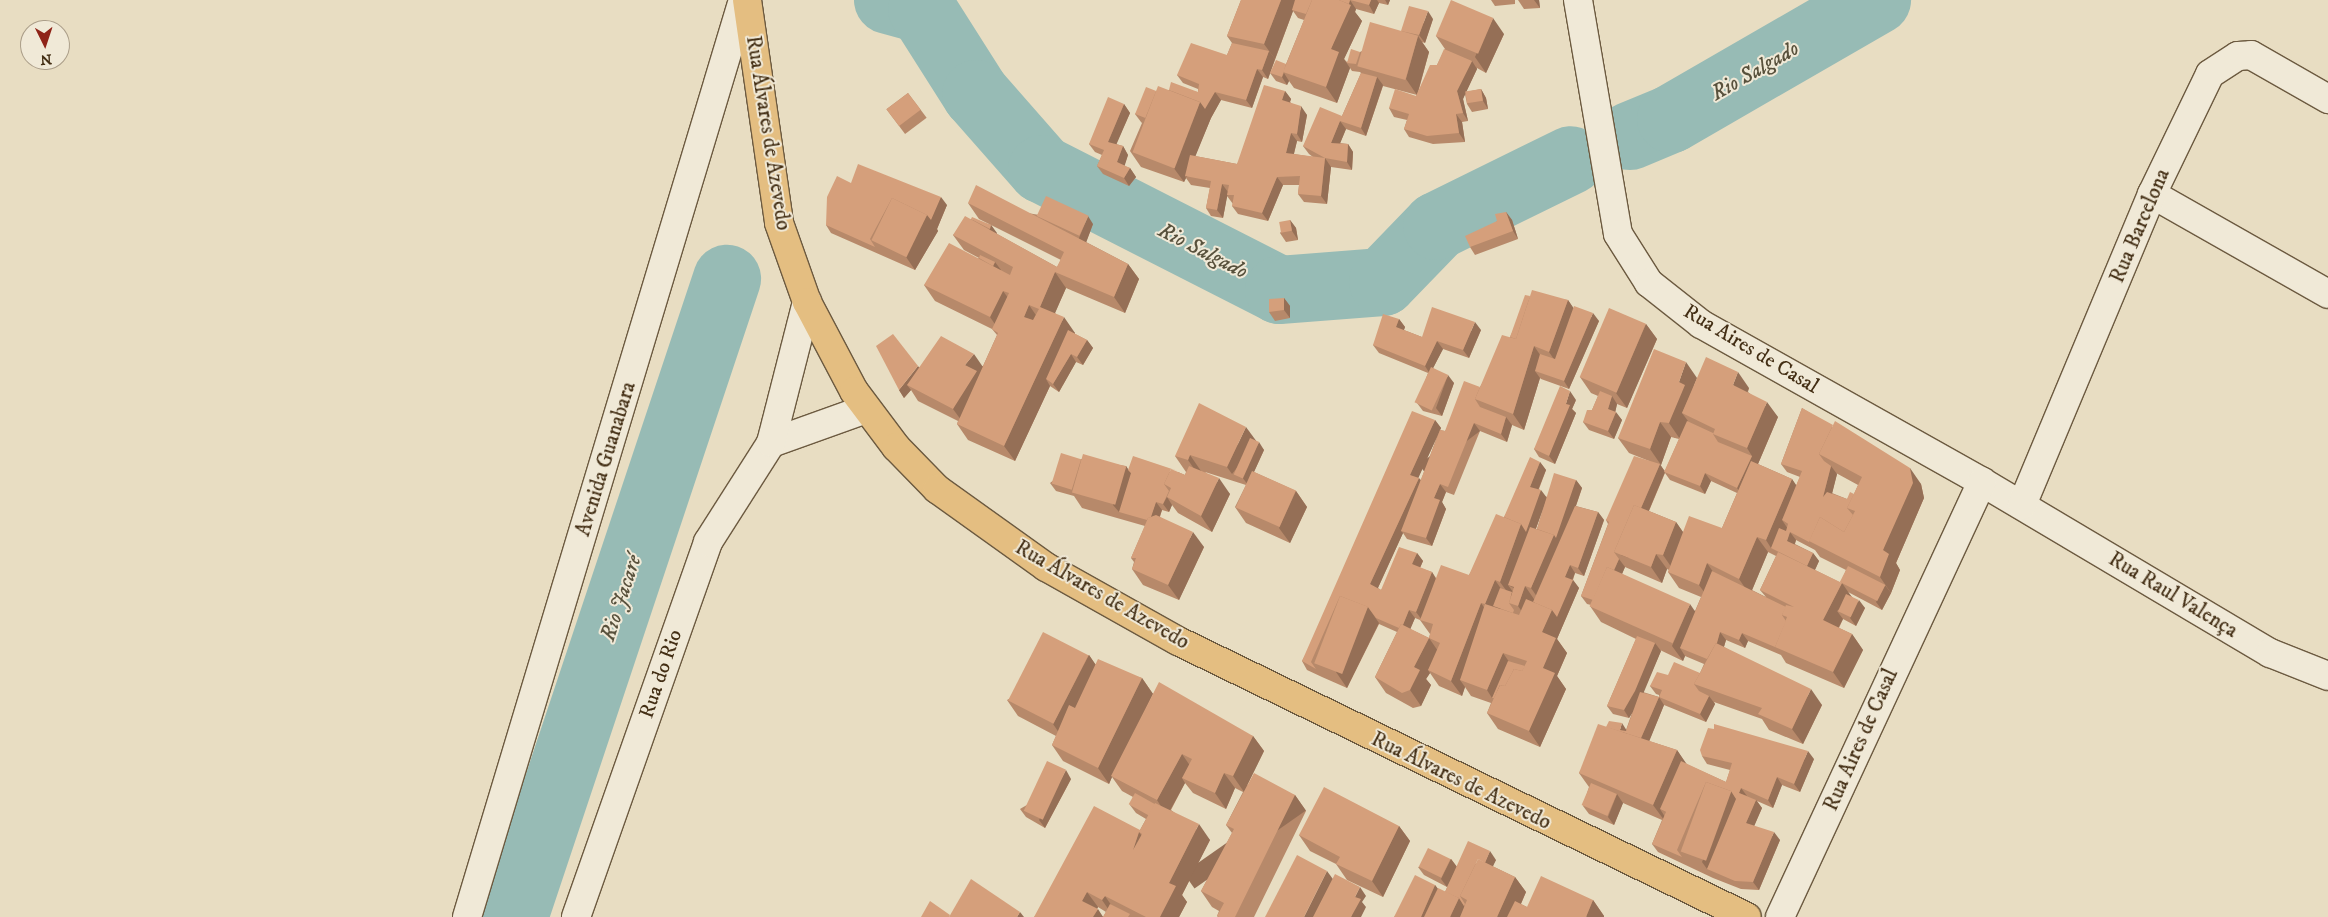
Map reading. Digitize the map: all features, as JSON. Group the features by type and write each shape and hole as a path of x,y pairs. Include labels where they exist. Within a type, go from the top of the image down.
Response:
{"main road":[{"name":"Rua Álvares de Azevedo","path":"746,4 773,191 787,247 807,302 866,408 937,489 1046,567 1178,640 1747,917"}],"street":[{"name":"Rua Aires de Casal","path":"1578,0 1618,234 1649,283 1702,324 2022,505"},
{"name":"Avenida Guanabara","path":"467,917 746,4"},
{"name":"Rua Barcelona","path":"2022,505 2152,194 2195,99 2210,74 2223,63 2238,56 2259,57 2328,99"},
{"path":"2152,194 2328,294"},
{"name":"Rua do Rio","path":"576,917 708,542 772,443 807,302"},
{"path":"772,443 866,408"},
{"name":"Rua Aires de Casal","path":"1780,917 1982,482"},
{"name":"Rua Raul Valença","path":"2022,505 2270,653 2328,676"}],"building":[{"path":"1241,0 1281,0 1264,44 1227,36"},
{"path":"1295,0 1312,0 1306,14 1292,10"},
{"path":"1312,0 1339,0 1351,5 1331,49 1339,52 1326,87 1283,72"},
{"path":"1339,0 1350,0 1349,4"},
{"path":"1350,0 1371,0 1369,5"},
{"path":"1451,0 1493,18 1478,54 1436,36"},
{"path":"1409,6 1428,11 1419,35 1401,31"},
{"path":"1370,22 1418,36 1405,80 1357,66"},
{"path":"1191,43 1227,55 1232,43 1269,51 1262,70 1257,69 1246,100 1215,92 1205,109 1200,102 1169,90 1171,82 1198,92 1199,84 1177,75"},
{"path":"1351,49 1360,52 1356,64 1347,63"},
{"path":"1444,49 1472,61 1457,91 1463,113 1456,114 1459,133 1427,136 1404,129 1409,114 1389,108 1395,89 1416,96 1430,65 1437,65"},
{"path":"1276,60 1286,64 1282,77 1270,73"},
{"path":"1361,73 1377,77 1361,128 1340,121 1331,143 1348,144 1347,162 1325,158 1303,146 1320,107 1342,116"},
{"path":"1264,85 1285,91 1282,100 1301,106 1297,134 1291,133 1286,153 1325,158 1321,196 1298,194 1300,176 1277,177 1262,213 1232,206 1234,195 1227,195 1229,185 1222,184 1217,210 1206,208 1211,181 1185,176 1190,155 1237,164"},
{"path":"1158,86 1200,102 1175,168 1133,152"},
{"path":"1146,87 1156,91 1145,118 1135,114"},
{"path":"1481,89 1483,101 1467,103 1465,92"},
{"path":"908,93 921,110 899,126 886,109"},
{"path":"1108,97 1124,104 1108,142 1123,146 1117,162 1130,168 1124,178 1097,166 1104,150 1089,144"},
{"path":"858,164 941,197 931,220 927,215 892,198 870,239 875,247 826,225 827,197 837,176 851,183"},
{"path":"976,185 1128,264 1114,297 1055,272 1040,307 1064,317 1004,446 957,424 998,333 992,329 1009,293 1003,291 990,317 924,285 949,243 1010,275 1013,267 953,235 965,216 1057,267 1064,252 968,203","holes":["1029,305 1039,309 1033,320 1024,317"]},
{"path":"1046,196 1089,216 1079,236 1037,216"},
{"path":"892,198 927,215 906,257 871,240"},
{"path":"1506,212 1513,231 1470,247 1465,236 1497,221 1495,214"},
{"path":"972,217 991,225 990,229 971,219"},
{"path":"1290,220 1292,231 1281,233 1279,222"},
{"path":"980,255 995,262 993,266 979,258"},
{"path":"1532,290 1568,300 1549,352 1534,346 1513,414 1475,399 1502,335 1516,339"},
{"path":"1525,295 1530,296 1516,339 1510,337"},
{"path":"1284,298 1284,310 1269,312 1269,299"},
{"path":"1574,306 1593,313 1564,381 1535,371 1540,354 1555,359"},
{"path":"1432,307 1475,322 1463,350 1437,341 1425,366 1373,345 1383,314 1399,319 1396,327 1422,337"},
{"path":"1609,308 1646,324 1617,393 1580,377"},
{"path":"1068,330 1087,340 1077,357 1071,354 1053,384 1046,379"},
{"path":"893,334 918,366 899,390 876,346"},
{"path":"941,336 974,354 965,365 977,371 953,409 907,385"},
{"path":"1654,349 1686,362 1679,382 1685,385 1669,423 1660,422 1650,449 1618,438"},
{"path":"1706,357 1738,372 1733,385 1767,402 1747,448 1713,434 1715,429 1682,413"},
{"path":"1431,367 1448,375 1432,410 1415,402"},
{"path":"1464,381 1480,387 1475,399 1480,407 1506,417 1501,434 1474,423 1448,487 1440,484 1434,498 1440,500 1426,538 1401,531 1440,430 1445,431"},
{"path":"1560,386 1570,391 1566,404 1570,405 1549,456 1534,449"},
{"path":"1600,391 1612,396 1608,409 1616,412 1608,431 1583,422 1587,410 1592,410"},
{"path":"1199,403 1246,427 1227,467 1190,455 1188,460 1175,456"},
{"path":"1802,408 1833,425 1819,454 1831,466 1823,497 1827,492 1847,499 1850,492 1854,494 1847,508 1853,515 1844,532 1820,517 1809,542 1790,532 1787,541 1813,553 1807,566 1771,548 1779,528 1786,531 1788,524 1782,520 1802,471 1781,464"},
{"path":"1412,411 1435,420 1410,475 1419,478 1370,584 1381,590 1399,547 1417,553 1412,564 1432,572 1416,612 1409,610 1403,625 1401,624 1399,628 1376,618 1368,607 1340,596 1311,662 1316,669 1302,661"},
{"path":"1687,421 1713,433 1718,442 1752,456 1737,488 1705,473 1700,486 1664,472"},
{"path":"1835,421 1910,468 1913,483 1883,550 1889,554 1880,577 1809,541 1820,517 1844,532 1855,511 1847,508 1862,477 1819,454"},
{"path":"1250,438 1259,442 1243,479 1234,475"},
{"path":"1061,453 1081,459 1072,490 1052,484"},
{"path":"1083,454 1126,466 1115,505 1072,492"},
{"path":"1133,456 1178,471 1171,469 1164,484 1169,491 1163,504 1156,502 1151,517 1147,520 1119,512 1131,473 1128,470"},
{"path":"1634,456 1660,464 1641,508 1634,505 1614,552 1619,559 1614,570 1607,567 1593,600 1581,596 1609,522 1606,520"},
{"path":"1530,457 1540,462 1530,487 1541,490 1526,532 1521,524 1504,517"},
{"path":"1751,461 1792,479 1766,540 1757,537 1739,579 1707,563 1699,585 1668,572 1689,516 1722,528"},
{"path":"1189,466 1219,478 1201,516 1167,497 1171,488 1164,484 1171,469 1185,475"},
{"path":"1252,471 1296,491 1280,527 1236,508"},
{"path":"1554,473 1576,480 1556,538 1554,535 1537,529"},
{"path":"1634,505 1676,522 1663,555 1656,554 1651,567 1614,552"},
{"path":"1575,506 1598,512 1578,568 1570,565 1565,577 1573,580 1557,617 1552,610 1533,602"},
{"path":"1496,514 1521,524 1500,582 1495,580 1485,604 1481,603 1451,681 1428,670 1440,643 1429,638 1433,624 1420,620 1441,565 1469,575"},
{"path":"1156,515 1193,532 1168,585 1132,569 1136,558 1131,558 1148,518"},
{"path":"1530,527 1554,535 1531,588 1525,586 1518,606 1509,603 1514,587 1508,585"},
{"path":"1778,552 1842,583 1823,620 1852,634 1833,672 1775,647 1787,617 1782,615 1786,605 1794,607 1760,590"},
{"path":"1848,566 1885,585 1877,601 1840,582"},
{"path":"1607,567 1690,604 1673,643 1590,606"},
{"path":"1712,571 1786,607 1782,615 1786,621 1775,647 1742,633 1739,640 1720,632 1717,643 1707,659 1680,648"},
{"path":"1500,588 1512,592 1509,603 1514,610 1513,613 1493,606"},
{"path":"1846,594 1859,600 1851,617 1838,611"},
{"path":"1340,596 1368,607 1342,674 1314,663"},
{"path":"1526,599 1552,610 1542,632 1556,638 1543,668 1555,673 1529,731 1487,713 1500,685 1505,686 1514,669 1522,671 1527,661 1503,653 1487,690 1460,680 1485,604 1519,615"},
{"path":"1401,624 1429,638 1414,667 1420,670 1410,690 1402,693 1375,677"},
{"path":"1043,632 1088,655 1053,724 1008,701"},
{"path":"1637,636 1655,643 1635,691 1624,710 1607,706"},
{"path":"1716,643 1811,689 1792,729 1758,714 1762,708 1694,684"},
{"path":"1098,659 1142,678 1098,768 1052,745 1069,705 1075,708"},
{"path":"1508,661 1525,666 1522,671 1514,669 1505,686 1500,685 1494,698 1492,698"},
{"path":"1674,662 1700,673 1694,684 1699,691 1709,696 1700,714 1659,697 1662,690 1650,686 1657,672 1668,675"},
{"path":"1159,682 1253,736 1233,776 1224,773 1215,793 1182,778 1192,759 1182,754 1157,800 1111,776"},
{"path":"1640,692 1659,697 1641,738 1606,727 1609,721 1622,723 1620,730 1626,731"},
{"path":"1598,724 1677,750 1653,805 1579,773"},
{"path":"1714,724 1808,751 1794,784 1777,777 1768,800 1741,788 1739,793 1756,800 1746,823 1774,832 1753,882 1735,881 1707,869 1736,799 1731,791 1706,782 1677,850 1682,857 1652,844 1666,812 1660,809 1681,761 1726,782 1732,763 1702,756 1700,750 1708,728 1714,729"},
{"path":"1047,761 1066,770 1043,820 1024,811"},
{"path":"1254,773 1295,795 1235,917 1219,917 1217,916 1224,903 1201,891 1234,829 1226,825"},
{"path":"1706,782 1731,791 1706,861 1681,852"},
{"path":"1591,783 1617,794 1607,816 1582,805"},
{"path":"1324,787 1399,826 1372,881 1336,864 1340,857 1299,835"},
{"path":"1135,793 1155,804 1149,816 1129,804"},
{"path":"1155,803 1199,824 1169,883 1176,886 1160,917 1146,917 1105,896 1102,900 1087,892 1082,901 1098,909 1093,917 1034,917 1094,806 1140,830","holes":["1139,832 1142,834 1133,850"]},
{"path":"1468,841 1490,851 1485,863 1478,859 1460,896 1465,904 1464,906 1459,898 1445,892"},
{"path":"1428,848 1450,859 1441,878 1419,867"},
{"path":"1297,855 1327,871 1304,917 1265,917"},
{"path":"1478,859 1515,877 1497,917 1460,917 1467,900 1460,896"},
{"path":"1335,874 1360,887 1355,897 1361,899 1351,917 1313,917"},
{"path":"1415,875 1435,885 1421,917 1394,917"},
{"path":"1541,876 1593,900 1586,917 1507,917 1515,901 1527,907"},
{"path":"971,879 1020,912 1017,917 949,917"},
{"path":"1438,888 1459,898 1450,917 1424,917"},
{"path":"930,901 950,915 949,917 921,917"},
{"path":"1110,904 1130,914 1128,917 1103,917"}],"waterway":[{"name":"Rio Salgado","path":"888,0 922,9 976,94 1042,169 1279,290 1383,282 1437,226 1571,160"},
{"name":"Rio Salgado","path":"1630,136 1671,119 1877,0"},
{"name":"Rio Jacaré","path":"514,917 727,279"}]}
